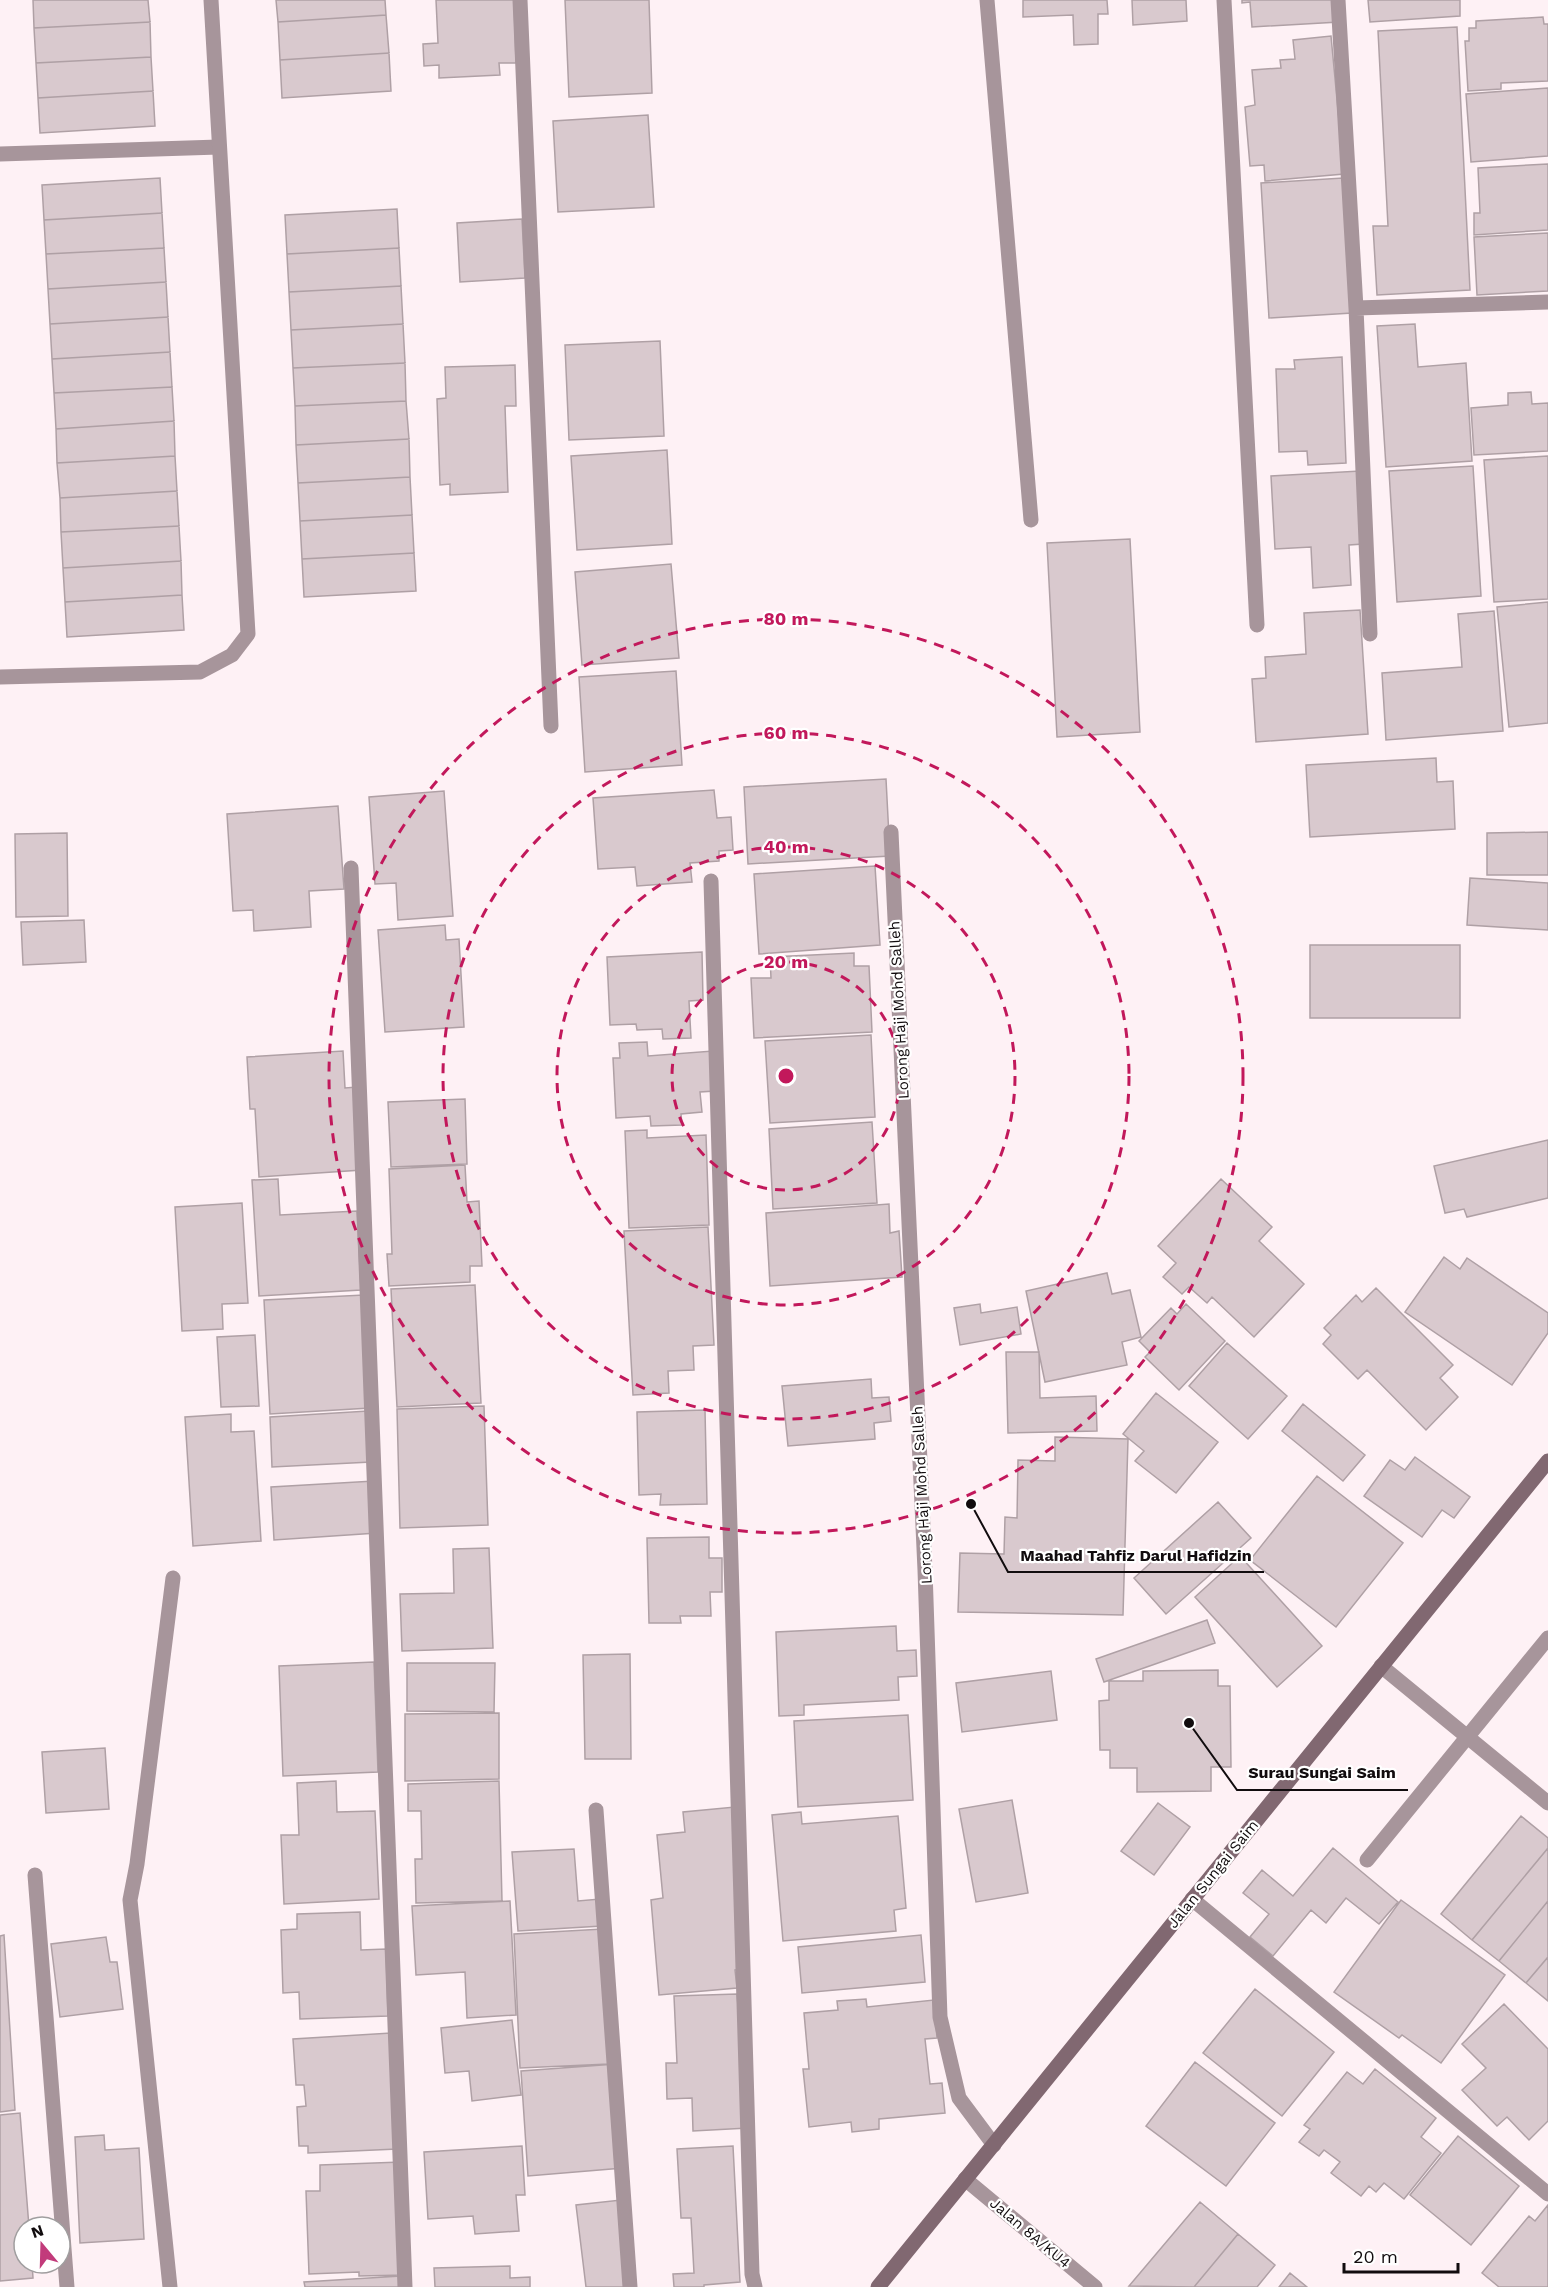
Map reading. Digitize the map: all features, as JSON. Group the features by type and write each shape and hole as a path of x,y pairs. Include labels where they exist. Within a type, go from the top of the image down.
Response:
{"street":[{"path":"0,677 200,672 232,655 248,634 211,0"},
{"path":"520,0 551,726"},
{"path":"987,0 1031,520"},
{"path":"1224,0 1257,624"},
{"path":"1338,0 1356,308 1370,634"},
{"path":"0,154 219,147"},
{"path":"1356,308 1548,302"},
{"name":"Lorong Haji Mohd Salleh","path":"891,832 925,1570 940,2016 959,2098 994,2145"},
{"path":"351,868 405,2287"},
{"path":"711,881 752,2274 755,2287"},
{"name":"Jalan Sungai Saim","path":"878,2287 1548,1461"},
{"path":"170,2287 130,1900 137,1864 173,1578"},
{"path":"1367,1860 1548,1638"},
{"path":"1381,1666 1548,1803"},
{"path":"596,1810 630,2287"},
{"path":"35,1875 67,2287"},
{"path":"1192,1899 1548,2194"},
{"name":"Jalan 8A/KU4","path":"965,2179 1095,2287"}],"building":[{"path":"33,0 148,0 150,22 34,28"},
{"path":"276,0 385,0 386,15 278,22"},
{"path":"436,0 514,0 516,63 499,63 500,75 439,78 439,65 424,66 423,44 438,43"},
{"path":"565,0 649,0 652,93 569,97"},
{"path":"1023,0 1107,0 1108,14 1098,14 1098,44 1074,45 1073,15 1023,17"},
{"path":"1132,0 1186,0 1187,21 1133,25"},
{"path":"1242,0 1338,0 1339,22 1252,27 1250,2 1242,3"},
{"path":"1368,0 1460,0 1460,16 1370,22"},
{"path":"386,15 389,53 280,60 278,22"},
{"path":"1543,17 1544,24 1548,24 1548,81 1501,83 1501,89 1468,91 1465,41 1469,41 1469,28 1476,28 1476,21"},
{"path":"150,22 151,57 36,63 34,28"},
{"path":"1457,27 1470,290 1377,295 1373,226 1388,226 1378,31"},
{"path":"1331,36 1344,174 1265,181 1264,165 1250,166 1245,107 1255,105 1252,70 1281,68 1280,60 1295,59 1293,40"},
{"path":"389,53 391,91 282,98 280,60"},
{"path":"151,57 153,91 38,98 36,63"},
{"path":"1548,88 1548,156 1471,162 1466,94"},
{"path":"153,91 155,126 40,133 38,98"},
{"path":"648,115 654,207 558,212 553,121"},
{"path":"1548,164 1548,230 1474,235 1474,213 1480,213 1478,168"},
{"path":"160,178 162,213 44,220 42,185"},
{"path":"1343,178 1352,313 1269,318 1261,183"},
{"path":"397,209 399,248 287,254 285,215"},
{"path":"162,213 164,248 46,254 44,220"},
{"path":"522,219 525,278 460,282 457,223"},
{"path":"1548,233 1548,291 1477,295 1474,237"},
{"path":"164,248 166,282 48,289 46,254"},
{"path":"399,248 401,286 289,292 287,254"},
{"path":"166,282 168,317 50,324 48,289"},
{"path":"401,286 403,324 291,330 289,292"},
{"path":"168,317 170,352 52,359 50,324"},
{"path":"403,324 405,363 293,368 291,330"},
{"path":"1415,324 1418,367 1466,363 1472,461 1386,467 1377,326"},
{"path":"660,341 664,436 569,440 565,345"},
{"path":"170,352 172,387 54,393 52,359"},
{"path":"1342,357 1346,463 1308,465 1307,451 1279,452 1276,369 1295,369 1294,360"},
{"path":"405,363 406,401 295,406 293,368"},
{"path":"515,365 516,406 505,406 508,492 450,495 450,484 440,485 437,399 446,398 445,367"},
{"path":"172,387 174,421 56,429 54,393"},
{"path":"1531,392 1532,404 1548,403 1548,451 1474,455 1471,408 1508,405 1508,393"},
{"path":"406,401 409,439 296,445 295,406"},
{"path":"174,421 175,456 57,463 56,429"},
{"path":"409,439 410,477 298,483 296,445"},
{"path":"667,450 672,544 577,550 571,456"},
{"path":"175,456 177,491 60,498 57,463"},
{"path":"1548,456 1548,599 1494,602 1484,460"},
{"path":"1473,466 1481,596 1397,602 1389,471"},
{"path":"1360,471 1363,544 1349,545 1351,585 1313,588 1311,547 1275,549 1271,476"},
{"path":"410,477 412,515 300,521 298,483"},
{"path":"177,491 179,526 61,532 60,498"},
{"path":"412,515 414,553 302,559 300,521"},
{"path":"179,526 181,561 63,568 61,532"},
{"path":"1130,539 1140,732 1057,737 1047,543"},
{"path":"414,553 416,591 304,597 302,559"},
{"path":"181,561 182,595 65,602 63,568"},
{"path":"671,564 679,658 582,665 575,572"},
{"path":"182,595 184,630 67,637 65,602"},
{"path":"1548,602 1548,723 1509,727 1497,607"},
{"path":"1360,610 1368,734 1256,742 1252,679 1266,678 1265,657 1306,654 1304,613"},
{"path":"1494,611 1503,731 1386,740 1382,673 1462,667 1458,614"},
{"path":"676,671 682,765 585,772 579,677"},
{"path":"1436,758 1437,782 1453,781 1455,829 1310,837 1306,765"},
{"path":"886,779 890,856 748,864 744,787"},
{"path":"714,790 717,818 731,817 733,850 719,851 719,861 690,863 692,882 637,886 635,867 598,869 593,798"},
{"path":"444,791 453,916 398,920 396,883 375,884 369,797"},
{"path":"338,806 344,889 309,891 311,927 254,931 253,910 233,911 227,814"},
{"path":"1548,832 1548,875 1487,875 1487,833"},
{"path":"67,833 68,916 16,917 15,834"},
{"path":"875,866 880,945 759,954 754,874"},
{"path":"1470,878 1548,883 1548,930 1467,925"},
{"path":"84,920 86,962 23,965 21,922"},
{"path":"445,925 446,940 459,939 464,1027 385,1032 378,930"},
{"path":"1310,945 1460,945 1460,1018 1310,1018"},
{"path":"702,952 703,1000 689,1001 691,1038 663,1039 662,1029 637,1030 636,1024 610,1025 607,957"},
{"path":"854,953 854,966 869,966 872,1032 754,1038 751,978 771,978 770,957"},
{"path":"871,1035 875,1117 770,1123 765,1041"},
{"path":"647,1042 648,1056 713,1051 715,1091 700,1092 702,1112 681,1114 682,1125 651,1126 650,1116 616,1118 613,1058 620,1058 619,1043"},
{"path":"343,1051 345,1088 357,1087 362,1170 259,1177 255,1109 250,1109 247,1057"},
{"path":"465,1099 467,1164 391,1167 388,1102"},
{"path":"872,1122 877,1203 773,1209 769,1129"},
{"path":"647,1130 647,1138 706,1135 709,1225 629,1228 625,1131"},
{"path":"1548,1140 1548,1198 1467,1217 1464,1209 1445,1213 1434,1166"},
{"path":"465,1165 467,1202 479,1201 482,1266 470,1266 470,1282 389,1286 387,1254 392,1254 389,1169"},
{"path":"278,1179 280,1215 357,1211 361,1290 259,1296 252,1180"},
{"path":"1221,1179 1272,1227 1259,1241 1304,1284 1254,1337 1212,1297 1207,1303 1189,1287 1182,1294 1163,1277 1176,1263 1158,1246"},
{"path":"242,1203 248,1303 222,1304 223,1329 182,1331 175,1207"},
{"path":"889,1204 890,1233 899,1231 902,1277 770,1286 766,1213"},
{"path":"708,1227 714,1345 693,1346 694,1370 668,1371 669,1393 633,1395 624,1231"},
{"path":"1444,1257 1460,1269 1467,1258 1548,1313 1548,1333 1512,1385 1405,1312"},
{"path":"1107,1273 1112,1294 1130,1290 1141,1337 1122,1342 1127,1365 1045,1382 1026,1291"},
{"path":"475,1285 481,1403 397,1407 391,1289"},
{"path":"1376,1288 1453,1365 1440,1378 1458,1397 1426,1430 1367,1370 1358,1379 1323,1344 1331,1335 1324,1328 1356,1295 1362,1302"},
{"path":"364,1295 370,1408 270,1414 264,1300"},
{"path":"980,1304 981,1313 1017,1307 1021,1334 960,1345 954,1308"},
{"path":"1186,1304 1225,1341 1179,1390 1145,1357 1150,1352 1139,1341 1171,1308 1177,1314"},
{"path":"255,1335 259,1406 221,1407 217,1337"},
{"path":"1227,1343 1287,1396 1248,1439 1189,1386"},
{"path":"1006,1352 1039,1352 1040,1398 1096,1396 1097,1431 1008,1433"},
{"path":"871,1379 872,1398 889,1397 891,1421 874,1423 875,1439 788,1446 782,1386"},
{"path":"1156,1393 1218,1442 1176,1493 1135,1461 1144,1451 1123,1434"},
{"path":"1303,1404 1365,1455 1343,1481 1282,1431"},
{"path":"484,1406 488,1525 400,1528 397,1409"},
{"path":"705,1410 707,1504 660,1505 661,1494 639,1495 637,1412"},
{"path":"368,1411 371,1462 272,1467 270,1417"},
{"path":"231,1414 231,1432 254,1431 261,1541 193,1546 185,1417"},
{"path":"1055,1437 1128,1439 1123,1615 958,1612 960,1553 1004,1554 1005,1517 1017,1518 1018,1460 1055,1461"},
{"path":"1415,1457 1470,1497 1454,1518 1442,1510 1422,1537 1364,1496 1390,1460 1405,1470"},
{"path":"1317,1476 1403,1543 1336,1627 1250,1560"},
{"path":"374,1481 377,1533 274,1540 271,1487"},
{"path":"1218,1502 1251,1538 1166,1614 1134,1578"},
{"path":"709,1537 709,1558 722,1558 722,1592 710,1592 711,1616 680,1616 681,1623 649,1623 647,1538"},
{"path":"489,1548 493,1648 402,1651 400,1594 454,1593 453,1549"},
{"path":"1240,1556 1322,1646 1277,1687 1195,1597"},
{"path":"1207,1620 1215,1643 1104,1682 1096,1659"},
{"path":"896,1626 897,1651 916,1650 917,1676 898,1677 899,1700 804,1705 804,1715 779,1716 776,1632"},
{"path":"630,1654 631,1759 585,1759 583,1655"},
{"path":"374,1662 378,1772 283,1776 279,1666"},
{"path":"407,1663 495,1663 494,1712 407,1711"},
{"path":"1218,1670 1218,1686 1230,1686 1231,1767 1211,1767 1211,1791 1137,1792 1137,1768 1110,1768 1110,1750 1100,1750 1099,1701 1109,1700 1109,1681 1143,1681 1143,1671"},
{"path":"1051,1671 1057,1720 962,1732 956,1683"},
{"path":"499,1713 499,1779 405,1781 405,1714"},
{"path":"908,1715 913,1800 798,1807 794,1721"},
{"path":"105,1748 109,1809 46,1813 42,1752"},
{"path":"336,1781 337,1812 375,1811 379,1899 284,1904 281,1835 299,1835 297,1783"},
{"path":"499,1781 502,1901 416,1903 415,1859 422,1859 421,1811 408,1811 408,1784"},
{"path":"1012,1800 1028,1893 976,1902 959,1809"},
{"path":"1158,1803 1190,1827 1154,1875 1121,1851"},
{"path":"735,1807 748,1969 735,1970 737,1988 659,1995 651,1900 663,1898 657,1835 685,1832 683,1812"},
{"path":"801,1812 802,1824 898,1816 906,1908 894,1910 896,1931 783,1941 772,1815"},
{"path":"1521,1816 1548,1838 1548,1848 1472,1940 1441,1914"},
{"path":"1333,1848 1398,1902 1379,1924 1346,1898 1326,1923 1311,1910 1273,1956 1250,1937 1269,1914 1243,1893 1262,1870 1293,1896"},
{"path":"1548,1848 1548,1901 1499,1961 1472,1940"},
{"path":"574,1849 578,1901 600,1899 602,1926 518,1931 512,1852"},
{"path":"1401,1900 1505,1975 1441,2063 1402,2035 1399,2038 1334,1992"},
{"path":"510,1901 516,2015 467,2018 465,1972 416,1975 412,1906"},
{"path":"1548,1901 1548,1957 1526,1983 1499,1961"},
{"path":"360,1912 361,1950 386,1949 388,2016 300,2019 299,1992 283,1993 281,1930 297,1929 297,1914"},
{"path":"603,1929 609,2064 520,2068 514,1934"},
{"path":"4,1935 15,2110 0,2112 0,1936"},
{"path":"921,1935 925,1982 802,1993 798,1947"},
{"path":"106,1937 110,1962 117,1962 123,2009 60,2017 51,1944"},
{"path":"1548,1957 1548,2001 1526,1983"},
{"path":"1255,1989 1334,2052 1282,2116 1203,2053"},
{"path":"737,1994 748,2128 693,2131 692,2098 667,2099 666,2063 677,2063 674,1996"},
{"path":"866,1999 867,2007 934,2000 937,2038 925,2039 930,2084 942,2083 945,2113 879,2119 879,2129 852,2132 851,2122 809,2127 803,2069 809,2069 804,2013 838,2010 837,2001"},
{"path":"1504,2004 1548,2049 1548,2121 1529,2140 1507,2117 1497,2126 1462,2090 1486,2068 1462,2044"},
{"path":"512,2020 521,2095 472,2101 469,2071 445,2073 441,2028"},
{"path":"391,2033 397,2149 308,2153 308,2146 299,2146 297,2107 306,2106 304,2085 296,2085 293,2039"},
{"path":"1195,2062 1275,2123 1226,2186 1146,2126"},
{"path":"616,2064 623,2168 528,2176 521,2071"},
{"path":"1375,2069 1436,2118 1421,2137 1441,2153 1404,2199 1384,2183 1376,2192 1369,2186 1361,2196 1331,2173 1340,2162 1324,2150 1319,2156 1299,2142 1310,2129 1304,2125 1347,2072 1363,2084"},
{"path":"20,2113 28,2215 12,2215 12,2275 33,2275 33,2278 0,2281 0,2115"},
{"path":"104,2135 105,2150 139,2148 144,2239 80,2243 75,2137"},
{"path":"1458,2136 1519,2186 1471,2245 1410,2195"},
{"path":"522,2146 525,2195 516,2195 519,2231 475,2234 473,2216 428,2219 424,2152"},
{"path":"733,2146 740,2282 704,2285 704,2287 674,2287 673,2274 694,2273 691,2218 681,2218 677,2149"},
{"path":"401,2162 405,2275 359,2276 359,2272 309,2274 306,2191 320,2191 320,2165"},
{"path":"621,2200 631,2287 586,2287 576,2205"},
{"path":"1200,2202 1238,2234 1194,2287 1129,2286"},
{"path":"1548,2205 1548,2287 1499,2287 1482,2273 1529,2216 1535,2221"},
{"path":"1238,2234 1275,2265 1257,2287 1194,2287"},
{"path":"510,2266 510,2278 530,2277 530,2287 435,2287 434,2268"},
{"path":"1290,2273 1307,2287 1279,2287"},
{"path":"401,2276 402,2287 305,2287 304,2282"}],"place":[{"name":"Maahad Tahfiz Darul Hafidzin","path":"971,1504"},
{"name":"Surau Sungai Saim","path":"1189,1723"}]}
